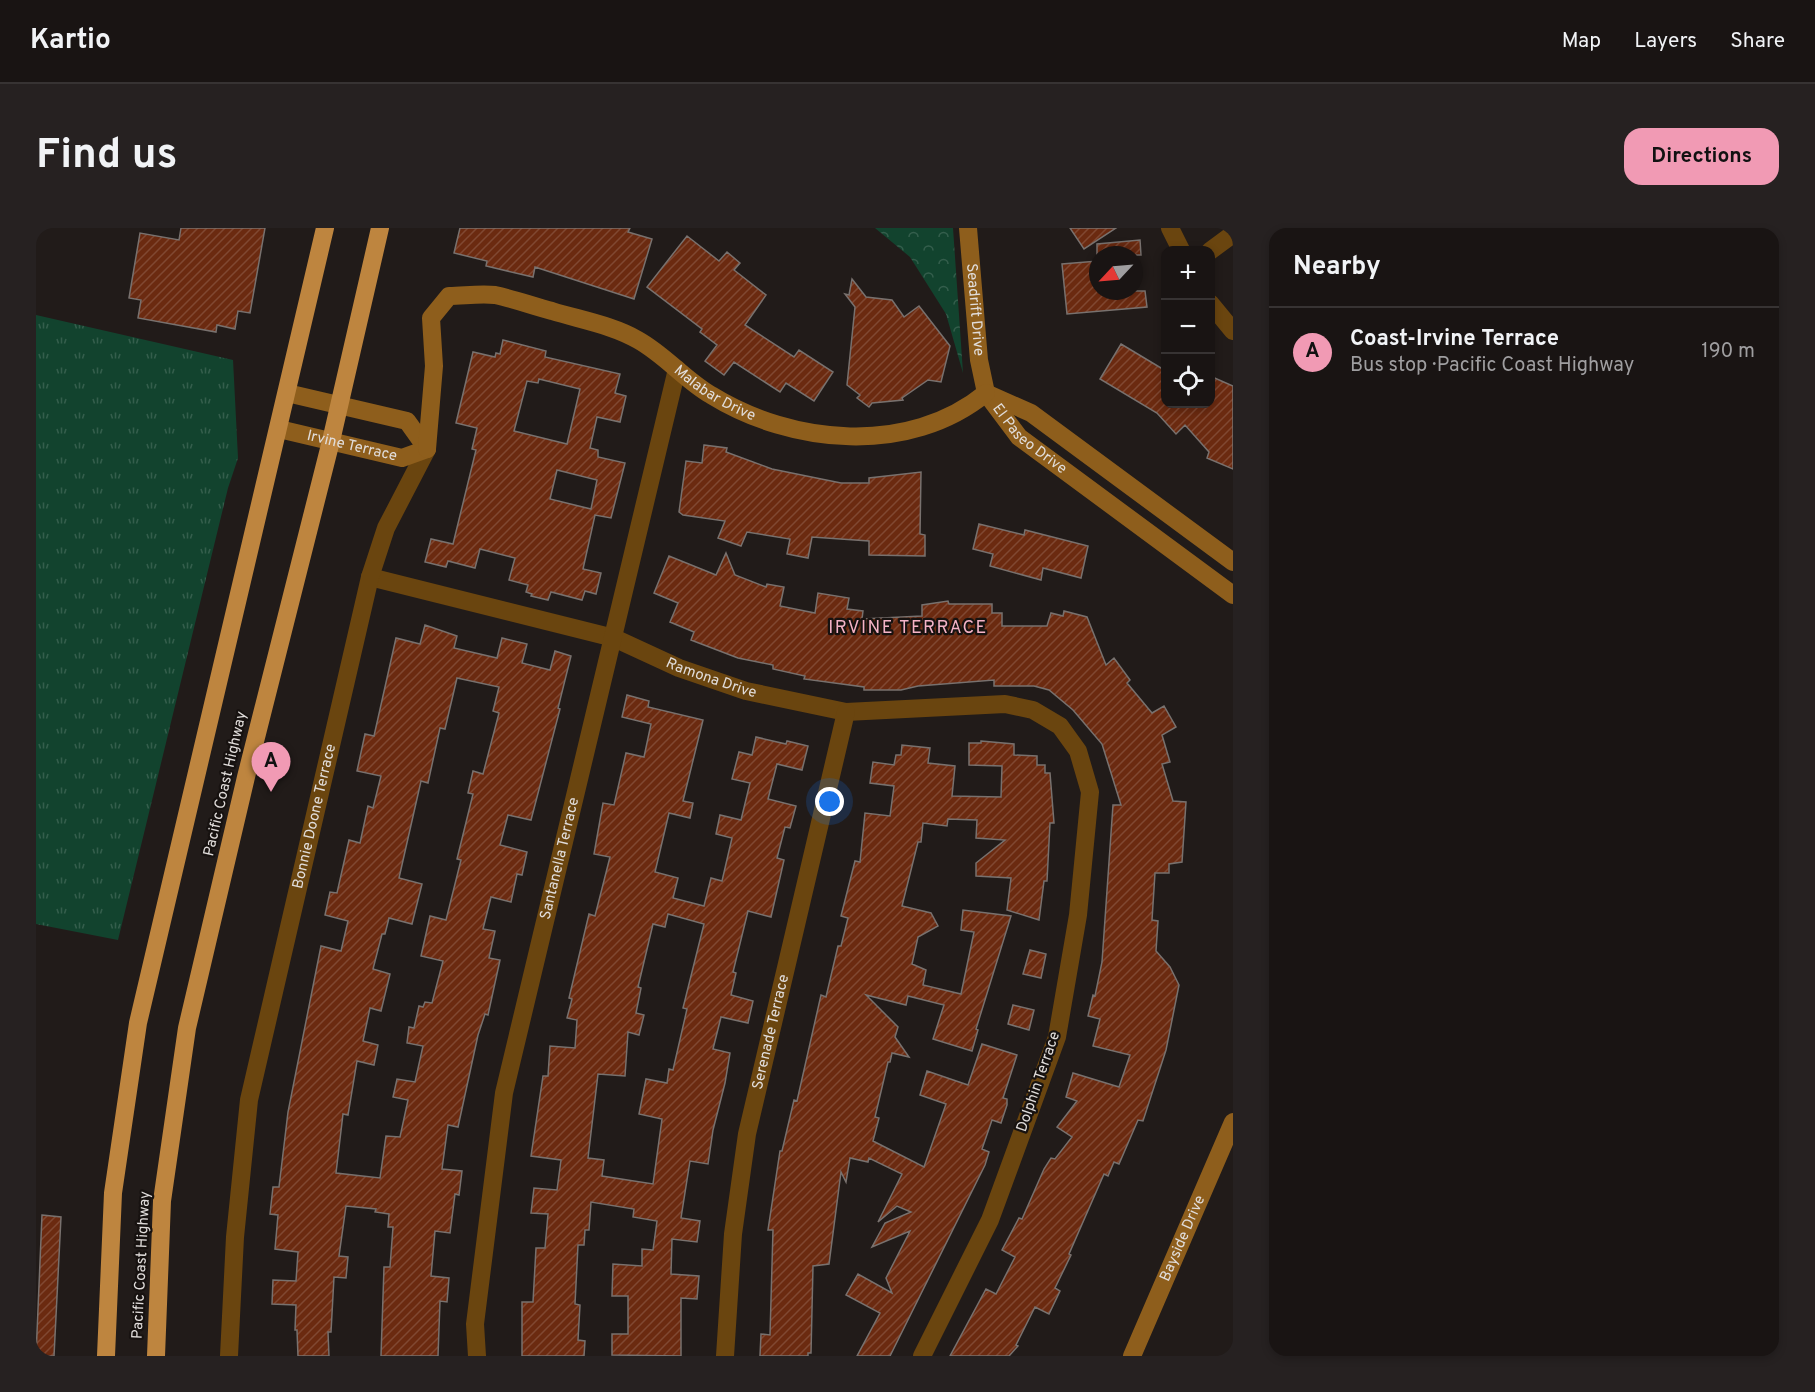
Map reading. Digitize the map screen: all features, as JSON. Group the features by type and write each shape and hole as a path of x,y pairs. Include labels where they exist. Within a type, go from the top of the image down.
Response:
{"highway":[{"name":"Pacific Coast Highway","path":"106,1356 113,1193 138,1023 325,228"},
{"name":"Pacific Coast Highway","path":"156,1356 162,1201 188,1028 249,765 331,441 380,228"}],"street":[{"name":"Seadrift Drive","path":"968,228 979,360 986,393"},
{"path":"1170,228 1179,246"},
{"path":"1215,247 1233,234"},
{"name":"Malabar Drive","path":"449,296 493,295 612,328 639,340 710,394 747,415 785,428 824,435 861,437 891,434 952,415 986,393"},
{"name":"Bonnie Doone Terrace","path":"229,1356 235,1237 249,1100 370,577 386,528 427,449 434,366 431,318 449,296"},
{"path":"1215,309 1233,331"},
{"name":"Santanella Terrace","path":"477,1356 475,1324 504,1093 677,369"},
{"name":"Irvine Terrace","path":"279,429 402,458 427,449 407,421 338,403 287,393"},
{"name":"El Paseo Drive","path":"986,393 1031,413 1233,562"},
{"name":"El Paseo Drive","path":"986,393 1019,437 1233,595"},
{"name":"Ramona Drive","path":"370,577 614,638 679,668 746,691 846,712 1005,704 1033,710 1060,726"},
{"name":"Serenade Terrace","path":"725,1356 733,1234 747,1134 846,712"},
{"name":"Dolphin Terrace","path":"922,1356 990,1220 1057,1037 1078,915 1090,792 1087,774 1078,751 1060,726"},
{"name":"Bayside Drive","path":"1132,1356 1233,1122"}],"green space":[{"path":"875,228 953,228 963,373 946,314 910,257"},
{"path":"36,315 233,360 238,458 228,488 118,940 36,924"}],"building":[{"path":"181,228 265,228 250,313 238,311 235,329 217,325 216,332 138,318 141,300 129,298 140,233 179,240"},
{"path":"460,228 630,228 628,232 652,239 634,299 535,267 533,277 486,266 487,261 454,253"},
{"path":"1070,228 1116,228 1084,249"},
{"path":"687,236 719,261 727,252 740,263 734,270 766,295 745,325 794,357 799,350 833,372 814,401 786,383 780,392 734,362 724,375 705,361 717,345 700,332 702,329 647,287"},
{"path":"1140,240 1140,246 1097,246 1097,244"},
{"path":"1089,262 1089,300 1143,300 1143,291 1145,291 1147,307 1067,314 1062,264"},
{"path":"852,279 866,297 892,300 904,317 919,306 950,346 941,382 928,380 902,398 903,400 872,403 869,407 857,398 860,395 847,385 855,307 845,294 849,295"},
{"path":"503,340 546,351 545,357 620,374 615,393 626,396 620,422 597,417 590,448 598,450 598,457 625,463 611,518 595,515 583,569 601,573 596,594 585,591 582,600 551,592 548,600 531,596 532,594 526,592 528,585 509,580 515,558 480,549 475,568 448,561 446,567 425,562 431,539 453,544 476,450 472,449 477,428 456,423 473,352 495,357 496,353 500,354","holes":["539,379 580,389 567,444 514,431 527,381 538,383","557,470 597,480 591,509 550,499"]},
{"path":"1121,344 1161,368 1161,408 1215,408 1215,378 1233,386 1233,469 1207,458 1209,452 1185,425 1176,434 1157,413 1100,379"},
{"path":"704,445 727,448 726,452 772,469 841,483 869,483 869,478 921,472 920,534 925,535 925,556 869,555 869,541 812,537 808,558 787,554 790,539 747,532 741,546 718,538 725,521 683,515 679,512 686,461 702,463"},
{"path":"979,524 1024,535 1025,530 1088,546 1081,578 1043,568 1041,580 990,566 993,554 973,549"},
{"path":"726,553 735,575 766,587 767,584 784,587 780,606 815,613 818,593 849,598 847,609 863,611 862,619 922,616 922,605 948,601 949,604 992,604 992,613 1002,613 1002,626 1047,626 1051,613 1063,616 1064,611 1087,617 1106,665 1114,658 1130,680 1127,683 1152,713 1164,706 1176,727 1162,735 1170,762 1162,764 1173,801 1186,802 1182,862 1169,864 1169,873 1155,873 1152,920 1158,921 1156,951 1170,967 1179,985 1166,1050 1143,1121 1138,1120 1119,1164 1114,1162 1108,1176 1104,1174 1055,1288 1060,1291 1049,1314 1035,1307 1016,1345 1018,1346 1009,1356 950,1356 986,1289 996,1294 1015,1257 1002,1250 1019,1218 1022,1219 1044,1169 1051,1158 1055,1159 1072,1137 1057,1127 1077,1101 1066,1097 1073,1073 1119,1087 1130,1055 1093,1046 1100,1019 1088,1016 1102,962 1113,805 1121,805 1102,744 1073,710 1049,690 1034,686 994,686 994,680 918,686 901,690 864,690 864,687 804,679 805,676 773,669 773,665 738,658 691,640 694,632 670,622 678,603 654,593 669,556 716,575"},
{"path":"425,625 457,636 454,648 497,658 502,638 527,644 522,663 550,670 555,651 571,656 558,708 560,709 531,820 508,815 500,845 527,852 522,875 517,874 511,902 491,897 483,929 495,931 489,958 500,960 488,1015 485,1014 478,1035 458,1127 448,1125 442,1169 462,1171 459,1195 455,1194 450,1233 435,1231 431,1276 449,1278 447,1302 440,1301 438,1356 381,1356 384,1267 390,1267 393,1227 388,1227 389,1214 375,1212 376,1209 346,1206 339,1256 348,1257 346,1278 334,1277 331,1332 328,1332 329,1356 298,1356 297,1330 295,1330 296,1305 272,1304 273,1280 296,1281 298,1252 275,1249 278,1215 270,1214 273,1187 279,1187 288,1112 321,946 341,951 348,921 325,915 330,892 337,893 349,840 360,843 368,806 373,808 381,776 357,771 365,734 374,736 396,638 420,644","holes":["457,678 499,687 493,711 499,713 483,774 473,771 468,793 473,794 457,859 461,860 446,920 430,916 421,956 443,961 432,1003 425,1002 423,1007 419,1006 414,1028 409,1027 407,1043 423,1046 415,1082 397,1079 393,1097 408,1100 400,1137 386,1136 380,1178 336,1173 343,1114 348,1115 357,1061 374,1065 378,1045 363,1041 370,1008 381,1011 390,974 373,969 382,934 385,934 389,918 412,924 422,884 399,878 421,781 428,783 440,728 445,729"]},
{"path":"627,695 649,701 648,707 703,720 683,801 693,803 690,818 669,813 655,872 678,878 673,898 704,906 711,878 722,881 732,838 716,834 720,815 741,820 750,783 732,779 739,752 752,755 756,737 808,746 802,770 777,764 768,799 796,806 790,828 785,827 777,858 784,860 771,917 748,911 733,972 736,973 731,995 753,1001 748,1023 721,1017 713,1049 730,1053 725,1083 713,1130 708,1164 690,1161 681,1218 700,1221 697,1242 672,1239 671,1274 699,1276 697,1299 681,1298 681,1356 612,1355 612,1334 628,1334 628,1296 612,1296 613,1264 642,1266 642,1249 653,1250 657,1221 633,1217 634,1209 591,1202 589,1230 585,1230 584,1245 578,1245 575,1304 580,1305 578,1340 585,1341 584,1356 522,1356 522,1302 533,1302 536,1248 545,1248 548,1214 531,1213 534,1188 557,1190 561,1160 531,1156 543,1076 548,1076 550,1046 575,1048 577,1020 567,1018 572,999 569,998 589,914 595,916 610,857 594,854 603,803 614,805 626,753 644,757 651,724 622,717","holes":["668,914 704,924 683,1008 687,1009 673,1070 669,1069 667,1083 646,1079 639,1114 662,1119 653,1184 602,1176 604,1160 588,1158 598,1074 625,1076 628,1032 639,1035 644,1015 636,1013 641,988 638,987 653,924 665,927"]},
{"path":"981,741 1014,744 1014,755 1037,756 1037,765 1045,765 1045,773 1050,773 1054,823 1050,823 1047,881 1044,881 1039,920 1007,910 1011,878 976,876 976,863 1005,840 976,838 977,820 948,819 947,826 923,823 921,842 918,842 902,906 931,913 938,926 918,937 912,964 926,970 923,985 961,994 974,932 961,930 963,910 1011,916 976,1029 978,1030 972,1051 933,1039 944,1005 908,996 906,1005 866,995 898,1027 895,1037 909,1057 892,1053 890,1062 888,1062 875,1117 879,1118 873,1141 924,1167 946,1104 920,1095 927,1071 968,1085 982,1044 1017,1055 1003,1098 1007,1099 1007,1105 1001,1123 992,1120 982,1149 989,1152 985,1165 890,1356 857,1356 880,1313 846,1295 858,1274 892,1293 886,1278 910,1231 872,1247 885,1223 911,1212 897,1206 878,1222 902,1174 869,1158 868,1162 850,1158 846,1182 841,1172 829,1264 813,1266 811,1353 808,1353 808,1356 760,1356 761,1334 770,1335 773,1230 768,1230 780,1151 782,1151 794,1100 797,1101 821,995 826,997 838,946 841,946 848,918 841,916 855,861 860,862 865,813 890,816 894,786 870,783 873,762 894,765 896,755 901,755 902,745 930,748 928,763 955,766 952,796 1001,797 1002,766 969,765 969,743 981,743"},
{"path":"1030,950 1046,954 1041,978 1023,974"},
{"path":"1013,1005 1034,1010 1029,1030 1008,1024"},
{"path":"42,1215 61,1217 54,1356 36,1356"}],"place":[{"name":"Coast-Irvine Terrace","path":"271,792"}],"district":[{"name":"IRVINE TERRACE","path":"908,628"}]}
